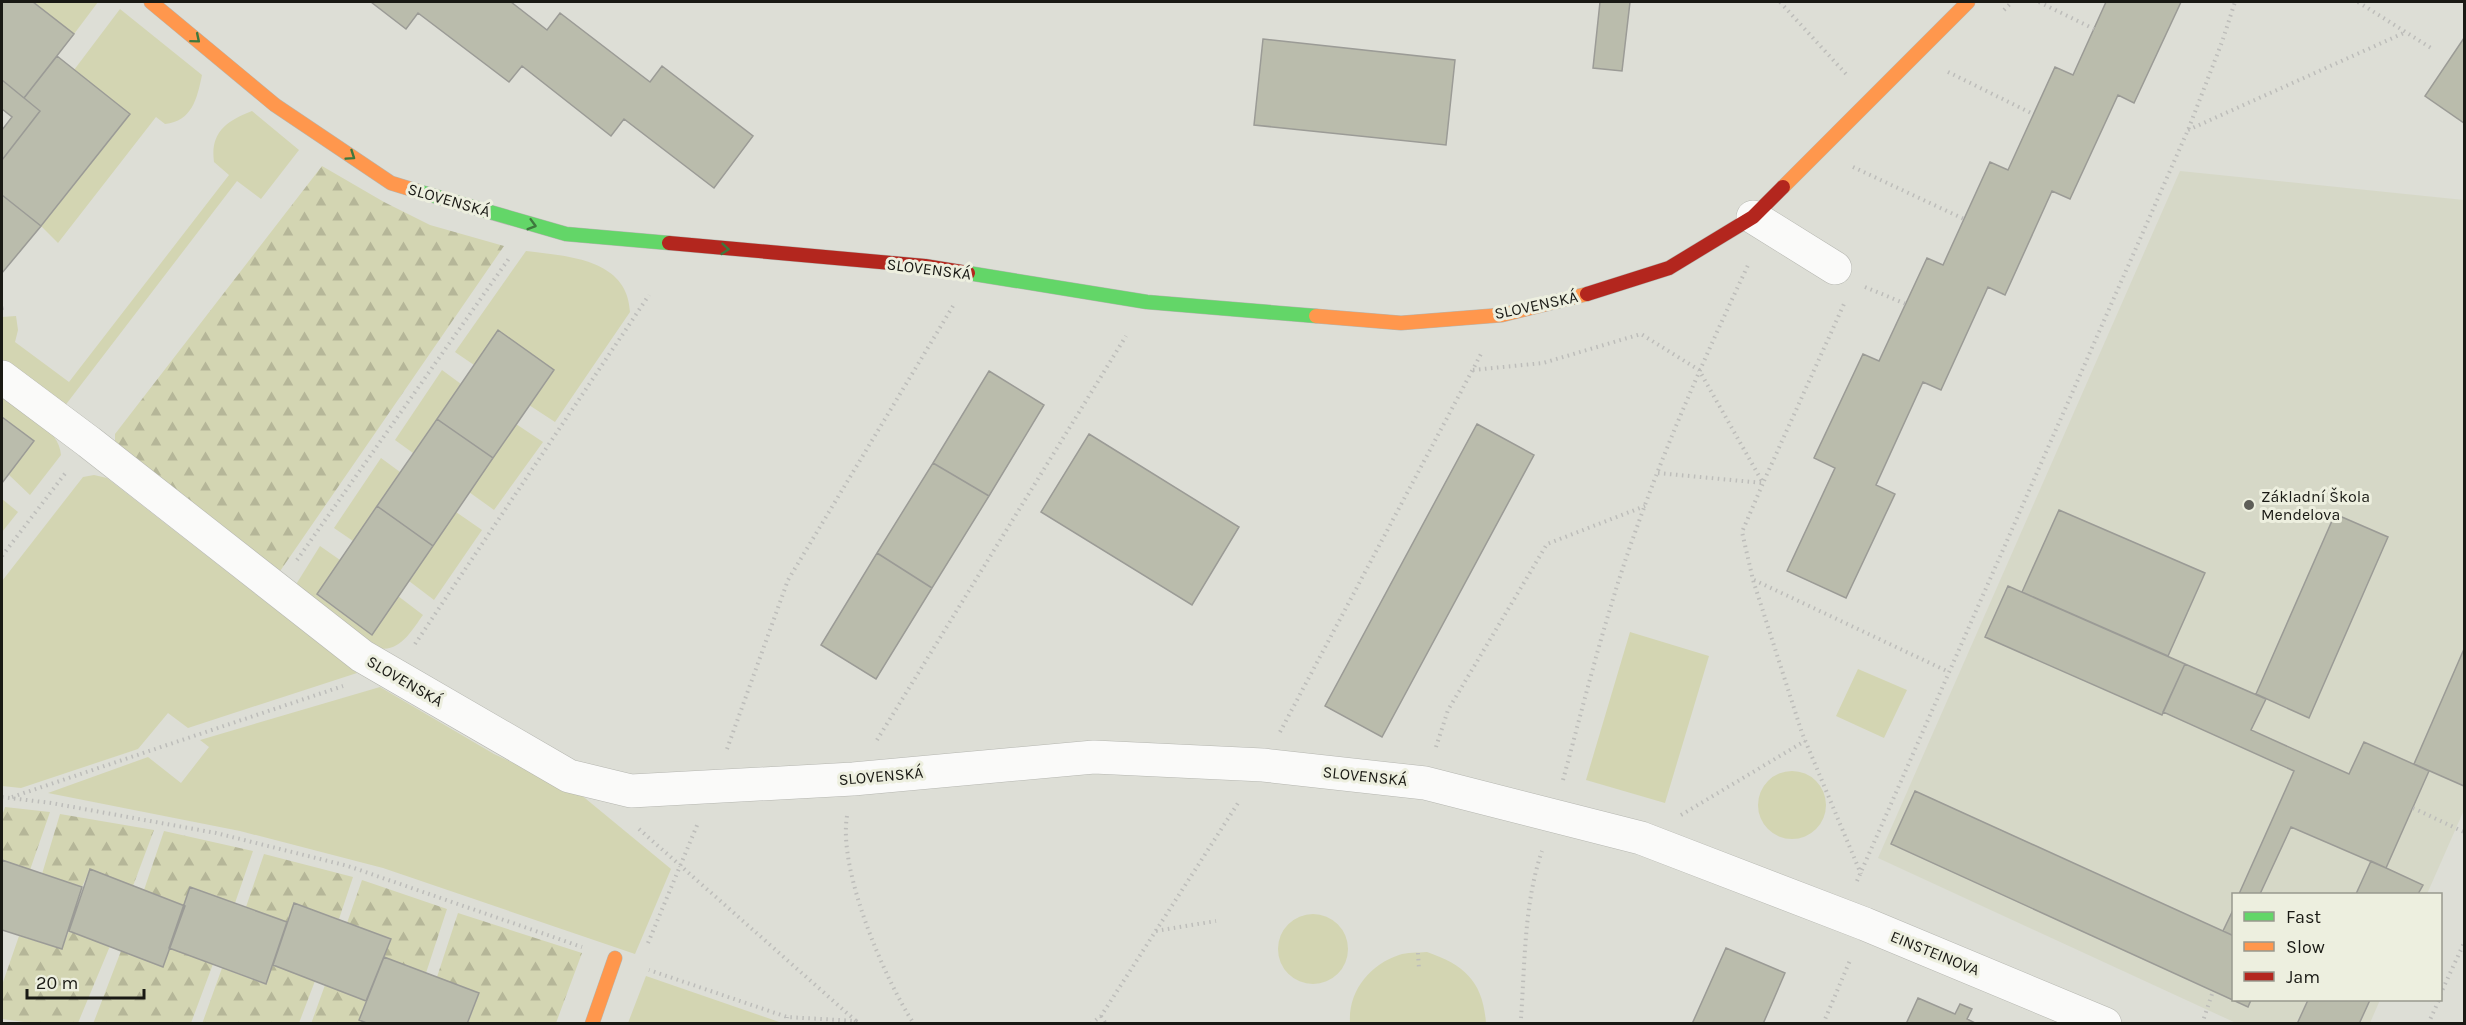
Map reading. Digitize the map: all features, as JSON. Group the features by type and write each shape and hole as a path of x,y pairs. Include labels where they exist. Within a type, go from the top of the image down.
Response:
{"street":[{"name":"SLOVENSKÁ","path":"151,2 275,105 391,183 566,234 925,266 1147,302 1401,323 1502,315 1584,295 1669,268 1760,221 1871,100 1968,2"},
{"path":"1760,221 1845,275"},
{"name":"SLOVENSKÁ","path":"2,377 89,442 362,656 569,776 631,791 853,779 1094,757 1263,765 1425,783 1641,838 1854,919"},
{"name":"EINSTEINOVA","path":"1854,919 2105,1023"},
{"path":"592,1023 615,958"}],"path":[{"path":"1780,2 1871,100"},
{"path":"1997,18 2012,2"},
{"path":"2039,2 2094,29"},
{"path":"1823,1023 1854,919 1861,874 2188,130 2235,2"},
{"path":"2358,2 2431,48"},
{"path":"2188,130 2406,32"},
{"path":"1950,66 1945,71 2033,114"},
{"path":"1848,164 1964,219"},
{"path":"1521,1018 1527,936 1537,865 1554,816 1592,672 1658,473 1760,221"},
{"path":"638,966 714,787 788,580 972,274"},
{"path":"1861,874 1805,741 1753,580 1742,532 1845,275 1906,304"},
{"path":"276,590 487,290"},
{"path":"8,798 388,671 421,638 649,295"},
{"path":"914,1023 899,1002 858,905 844,833 853,779 1147,302"},
{"path":"1091,1023 1101,1016 1263,765 1502,315"},
{"path":"1472,371 1543,363 1641,334 1699,370 1763,483"},
{"path":"2,556 89,442"},
{"path":"1658,473 1763,483"},
{"path":"1425,783 1448,710 1546,544 1646,506"},
{"path":"1753,580 1949,672"},
{"path":"1641,838 1805,741"},
{"path":"2,797 51,803 216,833 348,866 787,1017 862,1023"},
{"path":"2413,808 2464,832"},
{"path":"638,828 856,1021"},
{"path":"1156,931 1216,921"},
{"path":"2442,992 2464,943"},
{"path":"1418,953 1419,969"},
{"path":"2202,1023 2213,991"},
{"path":"2428,1023 2438,1001"},
{"path":"1101,1016 1106,1023"},
{"path":"786,1023 787,1017"}],"shaded area":[{"name":"Základní Škola Mendelova","path":"2180,171 2464,200 2464,810 2427,893 2232,893 2232,1001 2380,1001 2370,1023 2236,1023 1878,858"}],"green space":[{"path":"33,2 98,2 74,34"},
{"path":"120,9 202,75 198,92 192,107 181,118 165,124 156,117 58,243 41,226 130,114 74,70"},
{"path":"252,111 299,150 261,199 237,181 64,407 2,359 2,317 16,316 18,330 15,342 69,382 229,175 214,162 213,152 217,136 227,124"},
{"path":"322,166 384,202 430,225 504,246 276,577 115,447 115,434"},
{"path":"526,251 576,258 592,263 606,270 618,280 627,294 630,312 555,422 529,405 554,370 498,331 474,365 455,352"},
{"path":"442,370 461,384 413,453 395,440"},
{"path":"2,396 38,421 54,437 59,446 61,455 30,495 8,474 33,441 2,417"},
{"path":"516,424 543,442 494,510 469,492"},
{"path":"381,458 400,472 353,541 334,528"},
{"path":"94,475 107,478 357,673 188,728 168,713 138,749 21,788 2,786 2,581 83,477"},
{"path":"2,499 18,512 2,532"},
{"path":"456,512 482,530 434,600 409,581"},
{"path":"320,546 340,560 317,595 372,635 398,596 423,615 405,639 393,647 378,648 295,586"},
{"path":"1630,632 1709,656 1665,803 1586,780"},
{"path":"1858,669 1907,690 1884,738 1836,716"},
{"path":"380,687 494,754 580,794 671,869 635,954 383,868 240,831 48,793 148,757 181,783 209,747 200,740"},
{"path":"1792,771 1805,774 1816,781 1823,792 1826,805 1823,818 1816,829 1805,836 1792,839 1779,836 1768,829 1761,818 1758,805 1761,792 1768,781 1779,774"},
{"path":"5,807 50,812 30,870 2,860 2,816"},
{"path":"60,814 154,830 133,886 90,869 82,887 42,874"},
{"path":"164,831 253,851 235,903 191,887 185,906 144,890"},
{"path":"264,854 353,877 339,919 294,903 287,922 246,907"},
{"path":"362,880 447,909 426,973 384,957 390,938 347,923"},
{"path":"458,913 582,953 556,1023 468,1023 479,993 437,977"},
{"path":"1313,914 1326,917 1338,924 1345,936 1348,949 1345,962 1338,974 1326,981 1313,984 1300,981 1288,974 1281,962 1278,949 1281,936 1288,924 1300,917"},
{"path":"69,931 110,946 78,1023 39,1024 2,1019 2,985 19,936 62,949"},
{"path":"169,948 213,964 191,1023 93,1024 121,951"},
{"path":"1427,952 1452,963 1470,977 1481,996 1486,1023 1350,1023 1350,1012 1357,990 1362,981 1378,965 1399,955"},
{"path":"273,965 315,981 299,1023 202,1024 222,968 265,984"},
{"path":"646,976 782,1023 628,1023"},
{"path":"325,985 366,1001 359,1020 369,1023 311,1024"}],"building":[{"path":"2,2 33,2 74,34 24,98 2,80"},
{"path":"371,2 511,2 547,30 560,13 650,82 662,66 753,136 714,188 624,119 611,136 522,66 509,82 418,13 406,29"},
{"path":"1600,2 1630,2 1622,71 1593,68"},
{"path":"2106,2 2181,2 2134,103 2118,95 2070,199 2052,191 2005,295 1988,287 1941,390 1923,382 1876,485 1895,494 1846,598 1787,571 1835,468 1814,458 1863,354 1879,361 1927,258 1943,265 1990,162 2008,170 2055,67 2073,75"},
{"path":"2464,38 2464,123 2425,96"},
{"path":"1263,39 1455,60 1446,145 1254,125"},
{"path":"57,56 130,114 41,226 2,195 2,160 40,111 24,98"},
{"path":"2,80 40,111 2,160 2,130 12,117 2,109"},
{"path":"2,195 41,226 2,273"},
{"path":"498,330 554,370 493,458 437,419"},
{"path":"989,371 1044,405 989,496 933,463"},
{"path":"2,417 34,441 2,483"},
{"path":"437,419 493,458 433,546 377,506"},
{"path":"1477,424 1534,455 1382,737 1325,706"},
{"path":"1089,434 1239,527 1192,605 1041,512"},
{"path":"933,463 989,496 932,588 877,553"},
{"path":"377,506 433,546 372,635 317,594"},
{"path":"2059,510 2205,573 2168,656 2022,592"},
{"path":"2335,514 2388,537 2309,718 2256,694"},
{"path":"877,553 932,588 876,679 821,645"},
{"path":"2008,586 2185,664 2162,715 1985,637"},
{"path":"2464,649 2464,786 2414,764"},
{"path":"2185,664 2266,699 2251,730 2349,774 2364,742 2429,771 2386,868 2291,827 2260,893 2239,893 2294,771 2163,712"},
{"path":"1915,791 2232,935 2232,1000 1891,844"},
{"path":"2,860 82,887 62,949 2,930"},
{"path":"2371,861 2423,885 2419,893 2356,893"},
{"path":"90,869 185,906 163,967 69,931"},
{"path":"190,887 287,922 266,984 169,948"},
{"path":"294,903 391,939 366,1001 273,965"},
{"path":"2232,912 2232,935 2223,931"},
{"path":"1726,948 1785,973 1763,1024 1692,1024"},
{"path":"384,957 479,993 467,1024 369,1024 359,1020"},
{"path":"1918,998 1955,1014 1960,1004 1972,1009 1967,1019 1977,1024 1906,1024"},
{"path":"2235,1001 2251,1001 2248,1007"},
{"path":"2308,1001 2370,1001 2359,1024 2297,1024"}],"traffic: fast":[{"path":"417,191 566,234 669,243"},
{"path":"968,273 1147,302 1316,316"}],"traffic: slow":[{"path":"151,2 275,105 391,183 417,191"},
{"path":"1783,187 1968,2"},
{"path":"1316,316 1401,323 1502,315 1587,294"},
{"path":"592,1024 615,958"}],"traffic: jam":[{"path":"1587,294 1669,268 1753,217 1783,187"},
{"path":"669,243 925,266 968,273"}],"place":[{"name":"Základní Škola Mendelova","path":"2249,505"}]}
